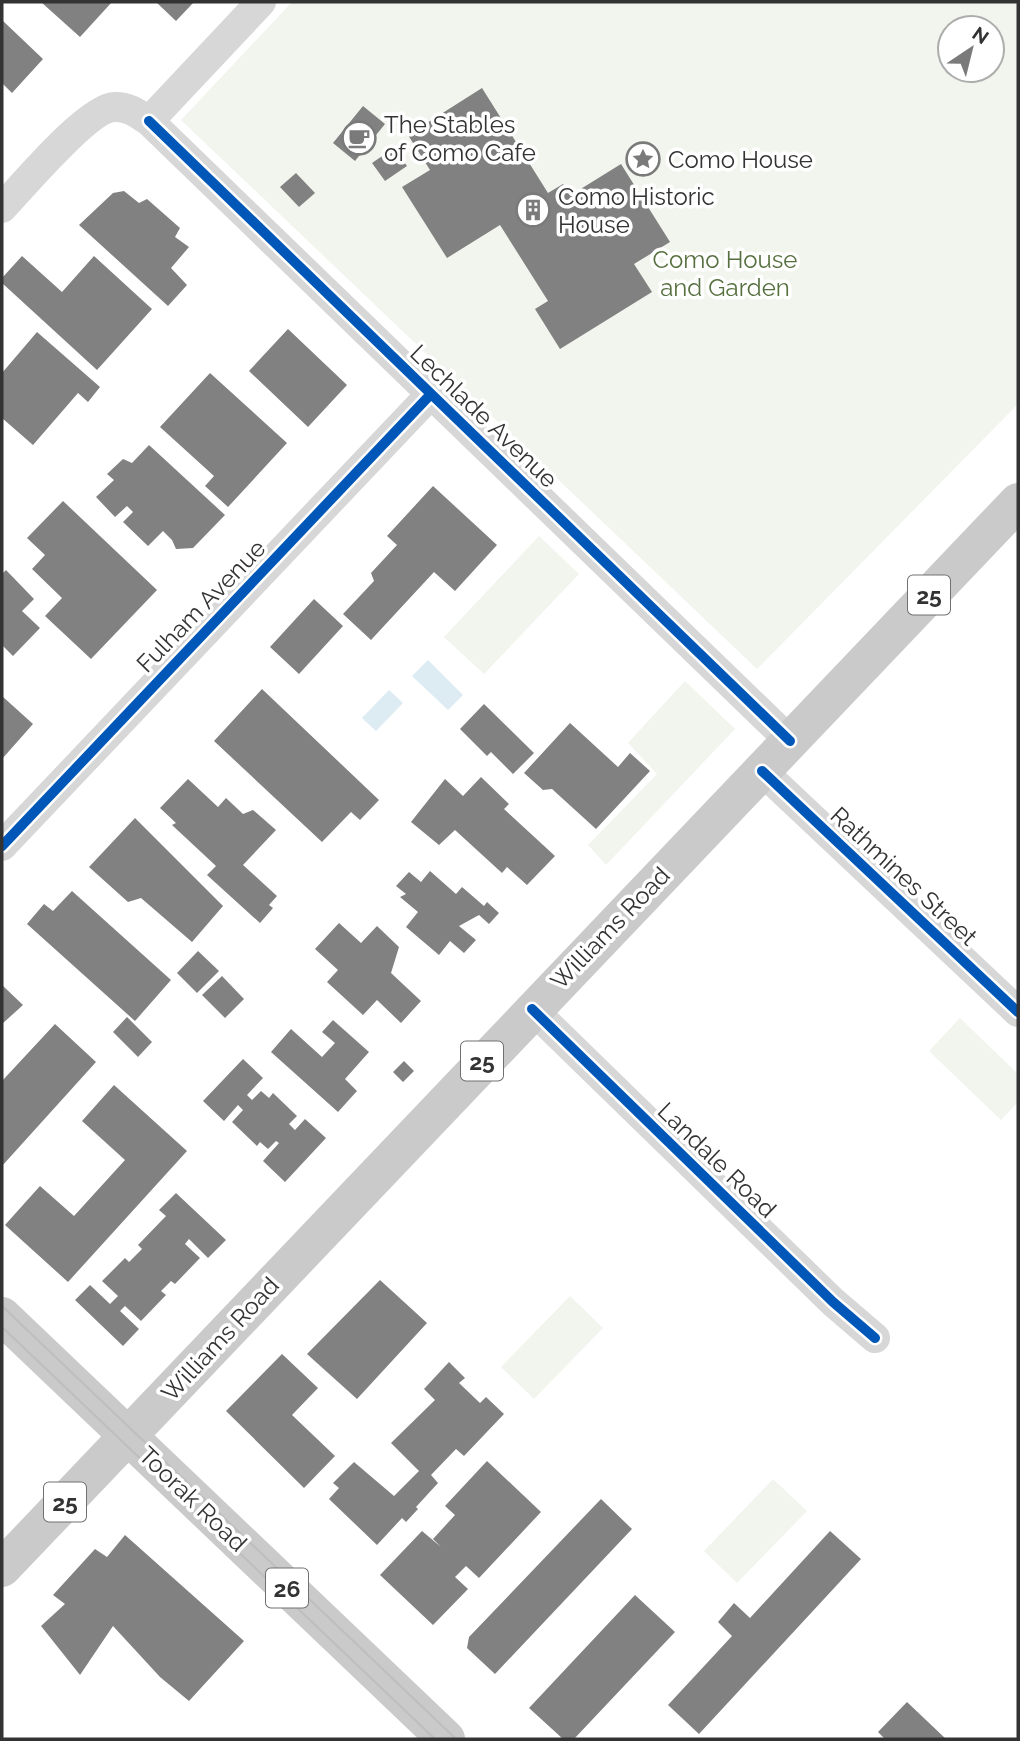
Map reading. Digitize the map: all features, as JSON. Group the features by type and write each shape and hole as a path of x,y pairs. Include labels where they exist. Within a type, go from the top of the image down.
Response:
{"main road":[{"name":"Williams Road","path":"2,1568 1018,502"},
{"name":"Toorak Road","path":"2,1316 446,1739"}],"street":[{"path":"2,208 76,130 99,111 114,107 132,110 149,121 261,2"},
{"name":"Lechlade Avenue","path":"149,121 790,741"},
{"name":"Fulham Avenue","path":"2,846 431,394"},
{"name":"Rathmines Street","path":"762,771 1018,1012"},
{"name":"Landale Road","path":"532,1009 833,1302 875,1338"}],"green space":[{"name":"Como House and Garden","path":"292,2 1018,2 1018,404 757,669 181,120"},
{"path":"539,536 579,574 484,674 444,637"},
{"path":"685,681 735,729 606,865 588,845 657,774 628,743"},
{"path":"960,1018 1018,1074 1018,1102 1001,1120 929,1051"},
{"path":"570,1296 603,1328 534,1399 501,1367"},
{"path":"773,1479 807,1511 737,1583 704,1551"}],"shaded area":[{"path":"428,660 463,695 448,710 412,676"},
{"path":"389,690 403,703 376,731 362,718"}],"building":[{"path":"41,2 112,2 80,37"},
{"path":"156,2 194,2 176,21"},
{"path":"2,20 43,59 12,93 2,83"},
{"name":"Como Historic House","path":"482,88 548,193 563,184 571,195 621,164 670,242 634,264 652,292 560,349 535,309 548,301 500,225 447,258 402,187 430,170 408,135"},
{"path":"363,106 385,124 355,161 333,143"},
{"path":"394,148 407,166 385,181 372,163"},
{"path":"296,173 315,193 299,207 280,187"},
{"path":"124,191 139,203 147,199 180,228 175,237 189,247 171,268 187,285 168,306 79,225 113,193"},
{"path":"22,256 62,292 94,256 152,309 97,370 2,283 2,278"},
{"path":"288,329 347,385 308,427 249,371"},
{"path":"37,332 100,387 88,402 78,393 33,445 2,418 2,373"},
{"path":"210,373 287,443 228,507 205,486 214,476 160,427"},
{"path":"149,445 225,515 193,548 176,549 163,531 148,546 123,522 133,512 127,506 115,517 96,497 114,480 107,474 123,459 132,463"},
{"path":"433,486 497,545 455,591 434,572 371,640 343,614 374,581 371,573 397,545 387,536"},
{"path":"63,501 157,590 91,659 45,616 62,598 32,569 45,555 27,538"},
{"path":"6,570 34,599 22,611 40,628 13,656 2,645 2,574"},
{"path":"314,599 343,626 299,674 270,647"},
{"path":"262,689 379,800 360,820 351,812 322,842 214,741"},
{"path":"2,696 33,724 2,759"},
{"path":"484,704 534,753 513,774 491,752 487,756 460,729"},
{"path":"570,723 618,767 630,753 650,771 596,829 552,789 543,790 524,773"},
{"path":"481,777 509,804 504,809 555,856 527,885 507,867 502,873 455,830 439,845 411,822 445,779 463,796"},
{"path":"188,779 218,807 226,798 243,814 253,810 276,830 243,865 277,896 269,905 273,908 260,923 207,875 216,866 172,825 176,823 160,808"},
{"path":"135,818 223,906 192,942 141,898 128,902 89,867"},
{"path":"430,871 456,894 462,887 484,906 487,902 499,913 489,924 479,915 459,926 476,940 464,953 450,941 439,955 406,927 418,912 400,897 406,894 396,886 409,872 421,882"},
{"path":"72,891 171,980 135,1021 27,924 44,904 53,911"},
{"path":"339,923 361,943 377,926 399,947 391,973 421,1001 401,1023 377,1000 363,1015 327,982 338,970 315,949"},
{"path":"198,951 219,971 197,993 177,973"},
{"path":"222,976 244,999 225,1018 202,995"},
{"path":"2,985 23,1005 2,1024"},
{"path":"127,1017 152,1042 138,1057 113,1032"},
{"path":"333,1020 369,1052 345,1079 357,1091 338,1112 271,1052 291,1029 322,1057 335,1043 322,1032"},
{"path":"55,1024 96,1062 2,1166 2,1081"},
{"path":"243,1059 263,1078 247,1095 252,1100 261,1091 269,1098 273,1093 297,1116 289,1124 295,1130 305,1119 326,1138 285,1182 263,1161 279,1143 276,1141 268,1149 260,1142 257,1146 232,1122 243,1110 238,1105 224,1121 203,1101"},
{"path":"404,1061 414,1071 403,1082 393,1072"},
{"path":"114,1085 187,1151 68,1282 5,1225 40,1186 74,1216 125,1160 82,1121"},
{"path":"176,1193 226,1240 208,1258 189,1239 185,1244 200,1258 175,1284 171,1281 161,1291 166,1295 141,1321 125,1306 120,1311 139,1329 123,1346 75,1300 90,1285 110,1304 118,1296 102,1281 125,1258 129,1262 142,1249 138,1245 166,1216 159,1210"},
{"path":"380,1280 427,1323 357,1399 307,1354"},
{"path":"282,1354 318,1388 292,1415 335,1456 304,1488 226,1411"},
{"path":"449,1362 465,1378 459,1383 480,1403 486,1397 504,1414 464,1456 456,1449 431,1475 438,1483 416,1507 418,1509 406,1522 402,1518 377,1545 329,1499 339,1488 333,1483 354,1462 394,1496 419,1471 391,1443 435,1400 424,1389"},
{"path":"487,1461 541,1512 479,1578 466,1566 455,1577 468,1589 433,1625 380,1575 422,1531 441,1547 433,1539 455,1515 445,1506"},
{"path":"601,1499 632,1529 495,1674 467,1648 469,1637"},
{"path":"830,1531 861,1559 699,1734 668,1705 732,1636 718,1622 734,1603 750,1618"},
{"path":"125,1535 244,1641 189,1701 160,1677 113,1626 80,1675 41,1626 65,1604 53,1595 95,1549 107,1557"},
{"path":"635,1595 675,1632 574,1739 563,1739 529,1708"},
{"path":"907,1702 946,1739 885,1739 878,1732"}],"tram line":[{"path":"2,1306 456,1739"},
{"path":"2,1327 435,1739"}],"cycle path":[{"path":"149,121 790,741"},
{"path":"2,846 431,394"},
{"path":"762,771 1018,1012"},
{"path":"532,1009 833,1302 875,1338"}],"place":[{"name":"The Stables of Como Cafe","path":"359,138"},
{"name":"Como House","path":"643,159"},
{"name":"Como Historic House","path":"533,210"}]}
